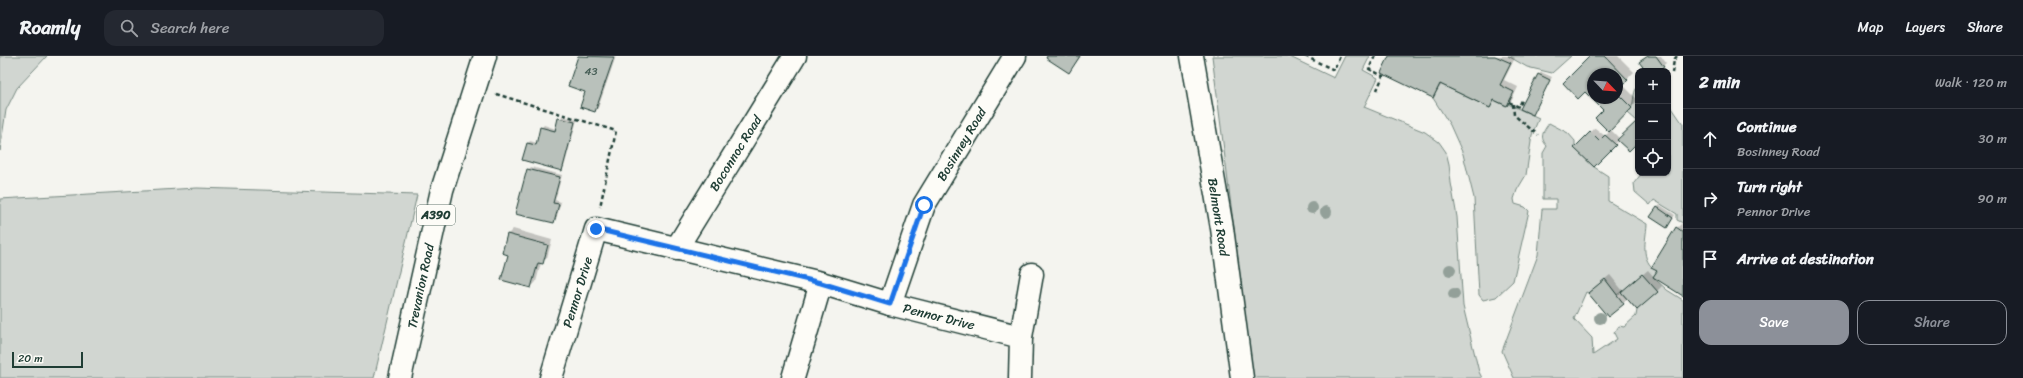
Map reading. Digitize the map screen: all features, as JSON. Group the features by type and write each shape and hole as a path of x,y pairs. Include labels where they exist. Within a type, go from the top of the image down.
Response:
{"main road":[{"name":"Trevanion Road","path":"400,378 442,190 485,56"},
{"name":"Boconnoc Road","path":"676,249 795,56"},
{"name":"Bosinney Road","path":"890,304 924,205 1015,56"},
{"name":"Belmont Road","path":"1192,56 1222,228 1242,378"},
{"name":"Pennor Drive","path":"551,378 596,229 821,283 890,304 1021,337"},
{"path":"1020,378 1021,337 1032,274"},
{"path":"793,378 821,283"}],"path":[{"path":"1305,56 1334,70 1340,56"},
{"path":"1375,56 1369,69 1383,76 1377,90"},
{"path":"1672,73 1674,60 1677,56"},
{"path":"475,88 616,131 596,229"},
{"path":"1509,102 1519,106 1522,100 1524,101"},
{"path":"1512,104 1514,115 1538,135"}],"shaded area":[{"path":"0,56 47,56 17,88 6,110 0,151"},
{"path":"1212,56 1288,56 1334,78 1345,56 1370,56 1363,70 1378,78 1364,107 1425,132 1439,142 1446,152 1457,217 1463,306 1479,372 1482,378 1253,378"},
{"path":"1508,56 1571,56 1552,73 1527,67"},
{"path":"1440,84 1490,108 1494,100 1506,106 1508,104 1539,118 1532,135 1526,175 1517,190 1514,199 1515,204 1525,207 1529,211 1513,281 1496,297 1483,300 1479,295 1474,198 1463,154 1450,125 1433,98"},
{"path":"1635,92 1635,119 1628,113 1632,107"},
{"path":"1671,106 1683,124 1683,223 1677,220 1677,214 1654,200 1650,205 1635,192 1634,183 1640,176 1671,176"},
{"path":"1549,123 1568,133 1575,141 1575,148 1594,167 1608,176 1608,201 1647,224 1645,250 1651,267 1657,271 1653,277 1667,290 1683,300 1683,378 1514,378 1502,351 1538,255 1542,209 1556,209 1556,199 1543,199 1543,153 1547,146 1543,140 1543,134","holes":["1605,280 1617,295 1621,292 1637,310 1636,316 1624,327 1619,326 1614,333 1617,339 1593,355 1592,338 1574,319 1586,292 1588,293"]},
{"path":"197,188 417,195 374,378 0,378 0,199"}],"building":[{"path":"578,56 614,57 595,112 580,107 585,92 568,86"},
{"path":"1047,56 1080,56 1069,73 1046,58"},
{"path":"1389,56 1495,56 1511,63 1500,85 1514,92 1507,106 1494,100 1490,108 1440,84 1433,98 1381,73"},
{"path":"1590,56 1605,56 1616,68 1587,68 1587,94 1585,92 1578,99 1563,83"},
{"path":"1648,56 1656,56 1664,67 1644,68 1639,62"},
{"path":"1538,74 1550,80 1533,115 1520,109"},
{"path":"1623,75 1628,80 1623,85"},
{"path":"1623,99 1632,108 1609,132 1595,118 1603,110 1597,104 1623,104"},
{"path":"558,118 575,122 562,171 522,160 527,143 536,145 540,127 555,131"},
{"path":"1635,123 1635,145 1629,151 1617,140"},
{"path":"1590,132 1599,141 1605,135 1616,145 1594,167 1574,148"},
{"path":"527,169 560,177 553,203 559,204 554,223 515,214"},
{"path":"1657,207 1673,218 1667,228 1650,217"},
{"path":"1676,227 1683,232 1683,296 1653,277 1657,271 1651,268"},
{"path":"507,234 548,245 543,264 538,263 531,288 501,280 508,255 502,253"},
{"path":"1642,274 1658,292 1637,310 1621,292"},
{"path":"1605,279 1624,304 1608,317 1588,293"}],"route":[{"path":"596,229 821,283 890,304 924,205"}]}
